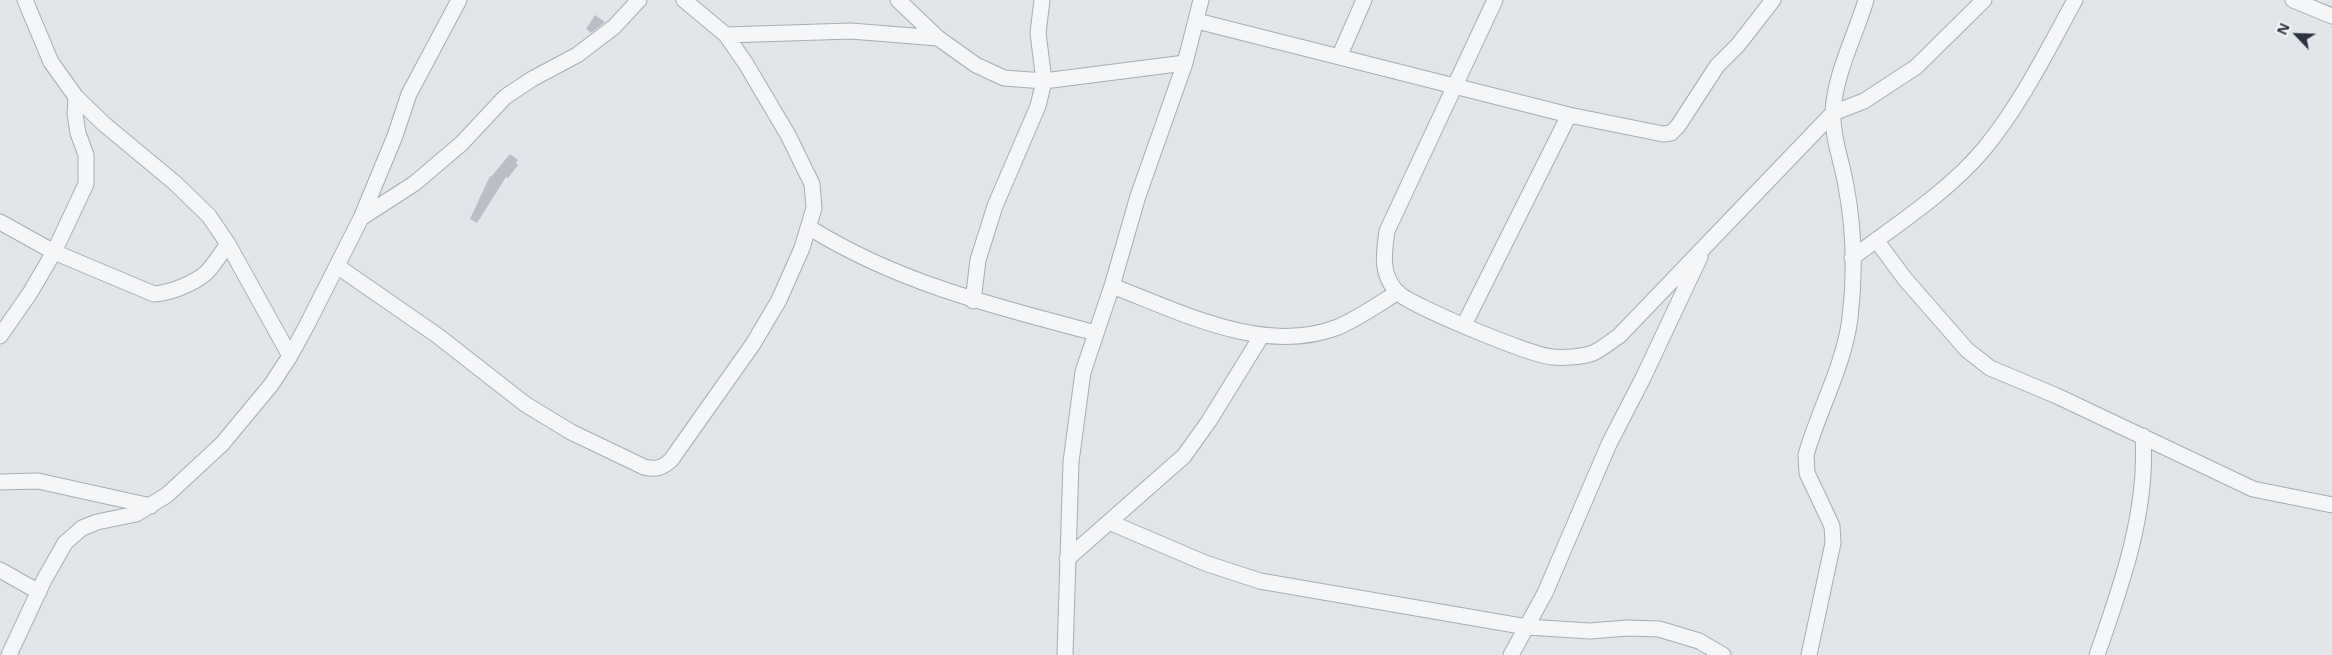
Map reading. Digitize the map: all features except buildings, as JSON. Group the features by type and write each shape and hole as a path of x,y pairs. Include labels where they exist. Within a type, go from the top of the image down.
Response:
{"street":[{"path":"25,0 51,62 76,97 104,124 175,183 209,216 228,244 290,356"},
{"path":"8,655 38,592 65,543 82,528 96,522 136,514 167,495 222,444 271,385 290,356 361,218 395,136 409,94 459,0"},
{"path":"361,218 415,183 462,144 505,98 532,78 577,55 614,27 639,0"},
{"path":"337,266 438,336 525,404 571,432 644,467 655,470 663,467 671,460 753,344 779,300 810,228 814,208 812,184 788,136 746,64 726,35 684,0"},
{"path":"898,0 938,38 990,73 1004,78 1044,81 1185,63"},
{"path":"973,301 978,260 1018,151 1038,106 1044,81 1038,33 1042,0"},
{"path":"1065,655 1072,453 1083,372 1112,286 1138,196 1185,63 1201,0"},
{"path":"1339,57 1364,0"},
{"path":"1495,0 1387,231 1383,261 1388,278 1398,292 1415,304 1518,347 1551,357 1593,353 1618,336 1833,113 1864,101 1916,67 1984,0"},
{"path":"1196,21 1570,115 1663,134 1671,133 1717,66 1738,45 1773,0"},
{"path":"1809,655 1834,543 1832,526 1807,473 1806,455 1844,349 1850,317 1852,258 1848,202 1834,137 1833,113 1835,92 1866,0"},
{"path":"1852,258 1953,180 1983,150 2012,113 2075,0"},
{"path":"2300,1 2332,16"},
{"path":"726,35 851,31 938,38"},
{"path":"0,336 30,293 54,252 86,184 86,155 78,133 75,114 76,97"},
{"path":"1464,325 1570,115"},
{"path":"0,222 54,252 154,294 181,287 205,273 228,244"},
{"path":"810,228 841,247 898,273 973,301 1096,333"},
{"path":"1876,240 1905,279 1967,350 1990,368 2057,396 2252,489 2332,505"},
{"path":"1511,655 1545,592 1609,444 1706,246"},
{"path":"1112,286 1169,309 1226,327 1262,335 1311,335 1339,326 1398,292"},
{"path":"1067,559 1184,456 1209,421 1262,335"},
{"path":"2097,655 2117,599 2137,527 2145,462 2143,436"},
{"path":"0,482 38,481 151,506"},
{"path":"1109,522 1205,563 1260,581 1527,627 1590,631 1659,628 1699,641 1723,655"},
{"path":"0,570 38,592"}]}
